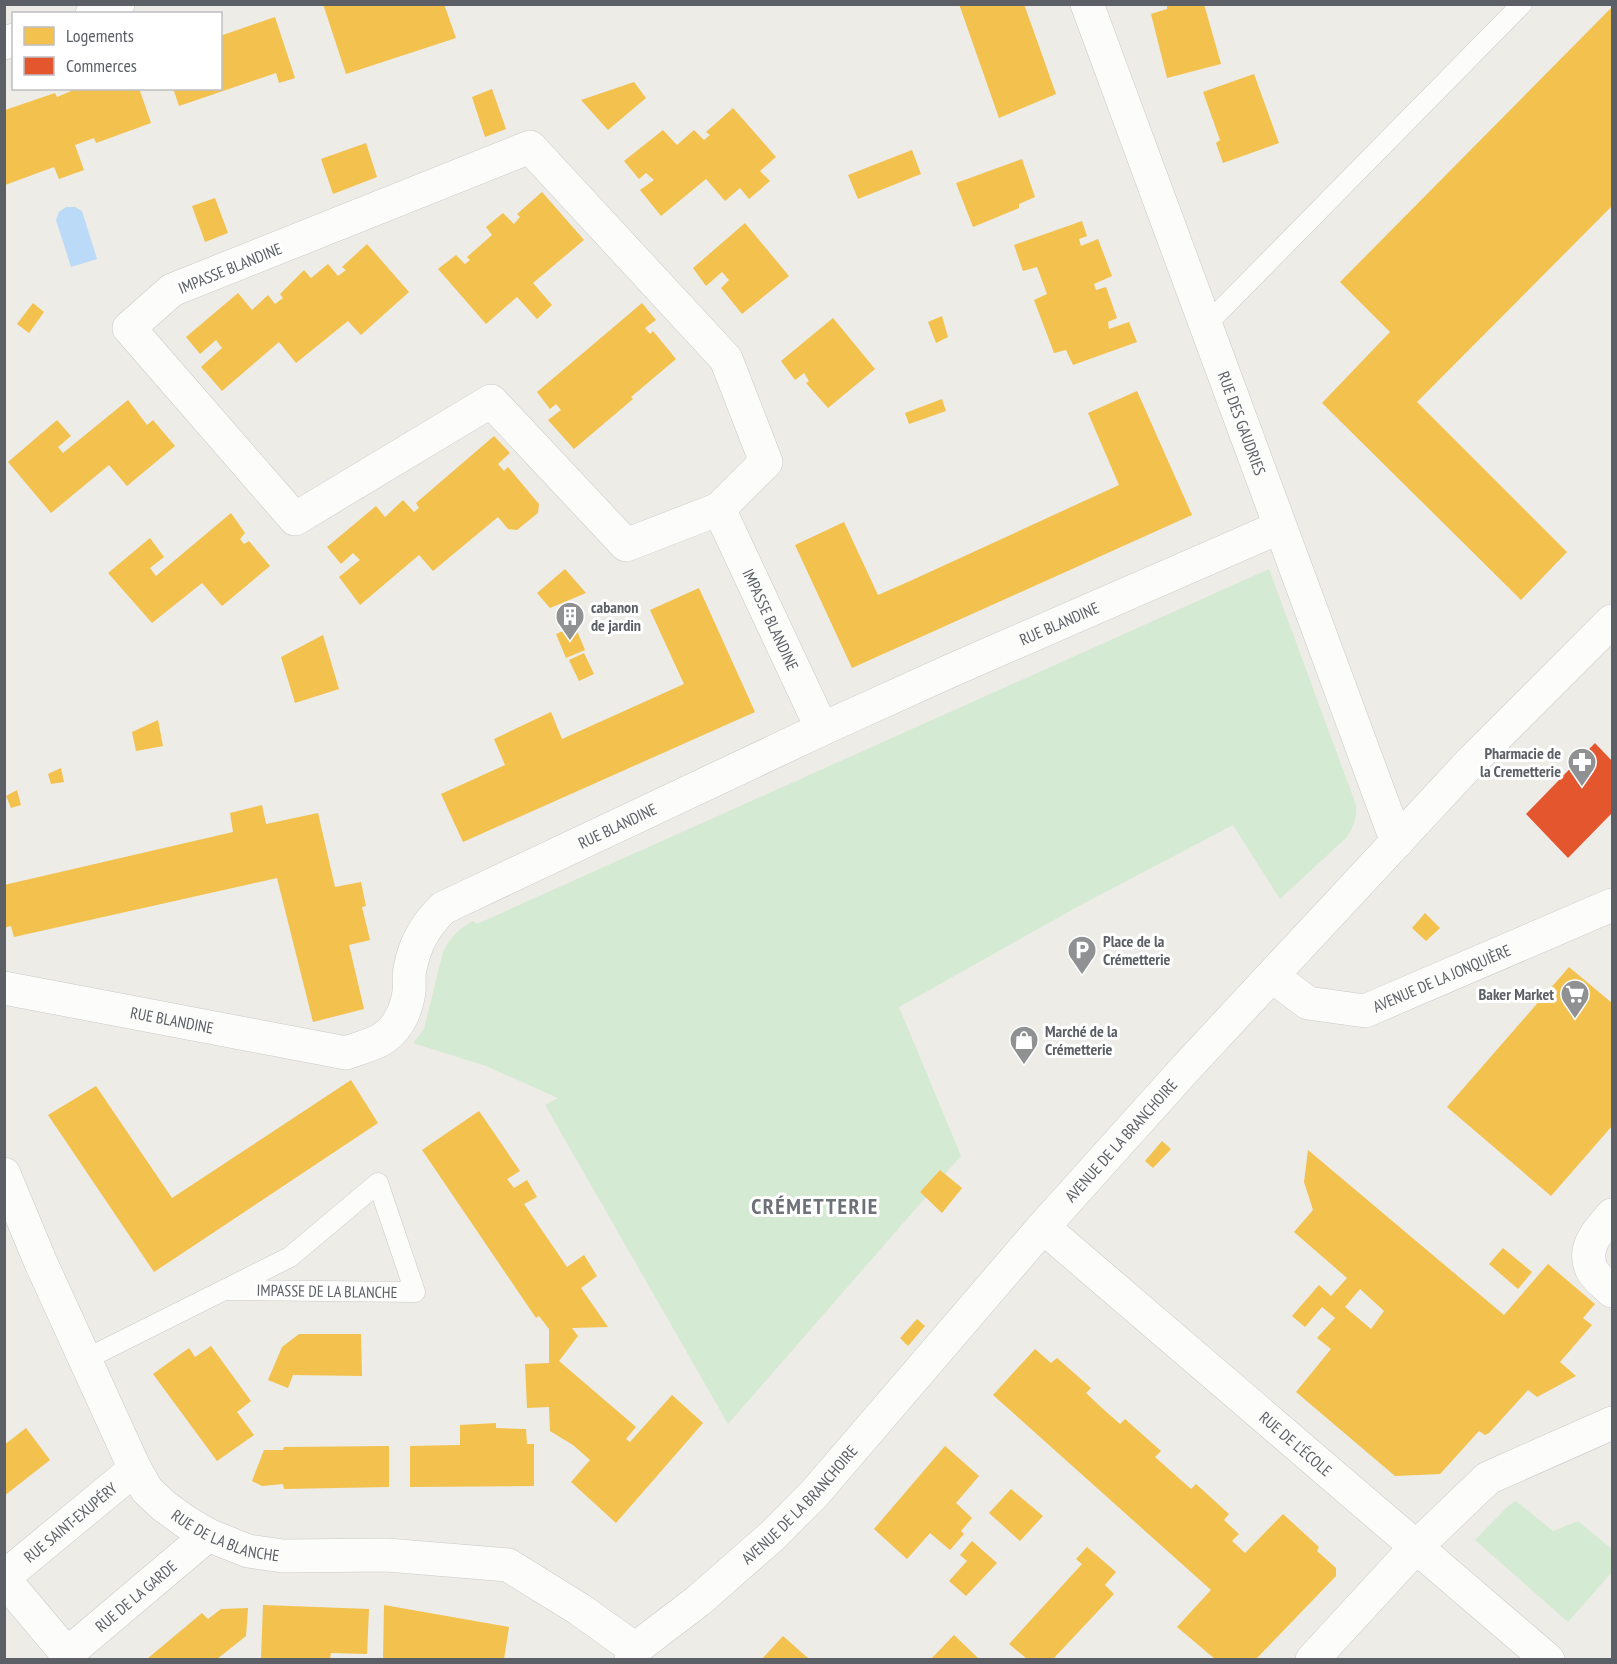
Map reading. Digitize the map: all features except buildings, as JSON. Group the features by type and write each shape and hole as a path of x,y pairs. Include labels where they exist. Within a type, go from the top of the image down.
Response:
{"street":[{"path":"97,12 118,4"},
{"name":"RUE DES GAUDRIES","path":"1087,4 1397,842"},
{"name":"IMPASSE BLANDINE","path":"530,147 726,358 766,462 719,509 626,545 491,402 295,519 129,328 172,290 530,147"},
{"name":"IMPASSE BLANDINE","path":"719,509 822,729"},
{"name":"RUE BLANDINE","path":"4,988 346,1053 385,1037 402,1018 409,994 409,970 416,947 427,925 443,908 971,661 1280,527"},
{"name":"AVENUE DE LA BRANCHOIRE","path":"633,1654 698,1602 771,1537 814,1494 1043,1227 1272,976 1468,765 1612,621"},
{"name":"AVENUE DE LA JONQUIÈRE","path":"1272,976 1308,1003 1365,1011 1612,905"},
{"name":"RUE DE LA BLANCHE","path":"4,1174 41,1263 135,1469 147,1490 164,1506 208,1535 248,1551 284,1556 387,1555 508,1565 579,1609 633,1654"},
{"path":"1612,1215 1594,1237 1588,1257 1592,1271 1612,1292"},
{"name":"RUE DE L'ÉCOLE","path":"1043,1227 1548,1659"},
{"path":"1312,1659 1416,1547 1488,1478 1612,1423"},
{"name":"RUE SAINT-EXUPÉRY","path":"4,1578 135,1469"},
{"name":"RUE DE LA GARDE","path":"67,1657 208,1535"},
{"path":"4,1578 67,1657"}],"lane":[{"path":"1205,326 1522,4"},
{"name":"IMPASSE DE LA BLANCHE","path":"86,1359 291,1257 378,1183 415,1292 225,1290"}],"green space":[{"path":"1269,569 1356,805 1352,829 1347,837 1280,899 1233,825 1077,907 899,1007 961,1156 945,1174 940,1170 920,1192 926,1197 728,1424 545,1105 558,1098 486,1066 413,1043 424,1029 443,952 449,942 459,930 473,921 477,924"},
{"path":"1516,1501 1553,1531 1578,1521 1612,1549 1612,1572 1568,1622 1475,1540 1508,1506"}],"water":[{"path":"66,207 75,207 82,211 97,259 71,267 56,220 59,212"}],"place":[{"name":"cabanon de jardin","path":"570,642"},
{"name":"Pharmacie de la Cremetterie","path":"1582,788"},
{"name":"Place de la Crémetterie","path":"1082,976"},
{"name":"Baker Market","path":"1575,1020"},
{"name":"Marché de la Crémetterie","path":"1024,1066"}],"district":[{"name":"CRÉMETTERIE","path":"815,1206"}]}
